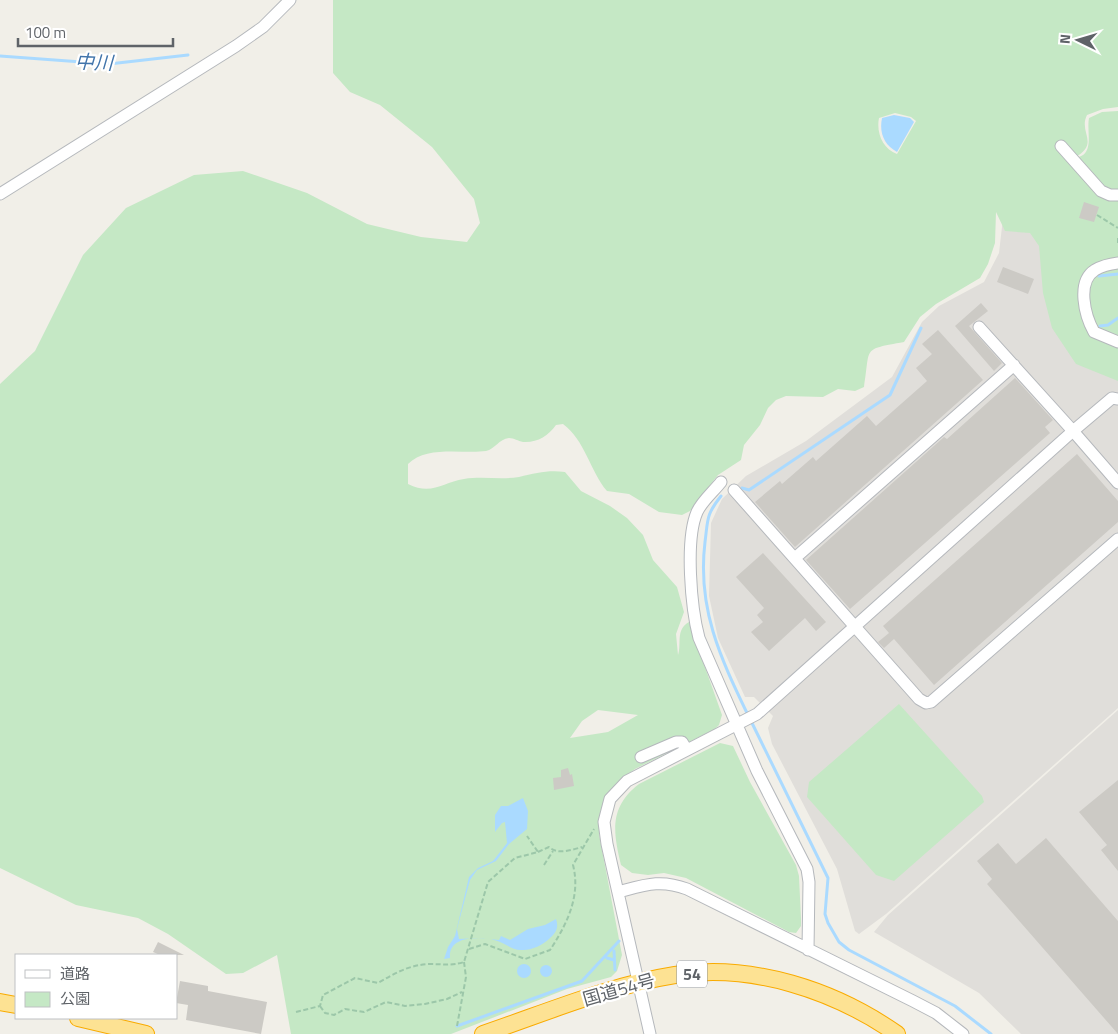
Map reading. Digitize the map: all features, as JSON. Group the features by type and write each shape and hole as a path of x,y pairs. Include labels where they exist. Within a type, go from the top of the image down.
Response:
{"highway":[{"name":"国道54号","path":"483,1034 639,982 676,975 712,973 775,980 835,999 854,1007 897,1034"},
{"path":"0,1002 15,1005"},
{"path":"82,1019 146,1034"}],"street":[{"path":"0,194 236,46 263,27 290,0"},
{"path":"1061,146 1088,179 1101,191 1110,196 1118,195"},
{"path":"1118,263 1098,268 1090,274 1085,290 1084,306 1094,332 1118,342"},
{"path":"979,327 1118,483"},
{"path":"795,558 1014,365"},
{"path":"650,1034 604,822 610,799 627,781 757,714 1073,431 1112,398 1118,399"},
{"path":"721,482 698,510 694,521 690,558 694,617 699,638 757,771 807,869 809,882 808,950"},
{"path":"734,490 919,699 929,703 1118,538"},
{"path":"641,757 676,742 682,742 686,750"},
{"path":"618,892 656,883 679,886 936,1013 963,1034"}],"path":[{"path":"1097,215 1118,228"},
{"path":"1118,238 1118,243"},
{"path":"468,949 485,944 509,955 525,959 550,950 566,924 574,902 576,878 573,865 597,824"},
{"path":"527,836 538,852"},
{"path":"458,1026 462,992 466,977 464,962 488,882 516,858 549,847 553,851 562,852 582,847"},
{"path":"544,865 553,851"},
{"path":"320,1006 323,995 355,978 378,983 404,968 429,964 454,966 464,962"},
{"path":"320,1006 325,1013 334,1016 345,1009 364,1012 386,1002 406,1006 425,1004 447,999 462,992"},
{"path":"296,1012 320,1006"}],"shaded area":[{"path":"1016,200 1118,347 1118,708 886,914 859,934 855,931 837,869 772,744 768,728 773,716 754,697 745,697 718,638 709,596 711,523 722,499 746,476 806,441 892,377 922,322 939,306 984,282 999,253 1003,218"},
{"path":"1118,710 1118,1034 1021,1034 979,993 874,932 888,915"}],"green space":[{"path":"333,0 1118,0 1118,107 1103,109 1087,115 1085,127 1088,143 1082,153 1074,158 1081,156 1088,148 1089,118 1102,112 1118,111 1118,381 1076,364 1052,328 1043,293 1039,246 1030,233 1005,231 996,212 995,243 988,264 980,278 936,304 920,317 904,342 874,349 870,352 864,387 855,391 838,389 823,397 786,396 776,400 768,408 760,425 744,445 741,460 718,475 690,511 682,515 659,512 629,494 607,491 577,438 563,424 556,425 546,435 537,440 523,442 509,438 502,440 486,451 435,452 416,458 408,464 408,484 424,489 471,478 512,478 542,472 565,472 581,491 610,506 627,518 643,535 653,560 677,587 684,612 676,634 678,655 680,633 689,622 722,715 719,725 715,729 635,769 621,779 605,799 600,813 599,834 622,955 617,971 611,977 567,989 451,1034 291,1034 277,955 243,973 226,974 168,934 138,918 76,905 0,868 0,384 35,351 83,255 126,208 194,175 243,171 307,193 367,224 421,237 467,242 480,223 474,199 432,147 380,105 350,92 333,73","holes":["895,113 911,117 916,121 897,154 884,144 878,124 879,118","598,710 638,715 608,732 570,738 582,721"]},
{"path":"899,704 982,796 984,802 894,881 876,875 807,797 809,782"},
{"path":"720,743 733,746 750,782 796,865 799,876 801,926 796,933 789,932 686,878 664,873 648,875 632,873 621,865 616,842 616,821 622,802 629,793 639,784"}],"water":[{"path":"894,115 910,118 914,122 897,152 886,142 881,129 882,118"},
{"path":"523,798 528,811 527,829 509,844 496,861 477,870 470,880 457,929 459,939 476,938 461,941 451,950 450,958 444,959 448,947 455,936 469,877 478,868 493,861 507,843 505,822 495,832 495,815 501,806 508,806"},
{"path":"556,919 557,922 556,930 551,937 540,945 528,950 515,949 500,942 485,939 499,940 501,936 510,940 528,929 545,925"},
{"path":"521,964 527,964 531,971 527,978 521,978 517,974 517,968"},
{"path":"546,965 552,971 546,977 540,971"}],"building":[{"path":"1084,202 1099,207 1094,222 1079,218"},
{"path":"1003,267 1034,279 1028,294 997,282"},
{"path":"981,303 988,311 969,326 1002,363 994,371 955,326"},
{"path":"938,330 983,380 795,547 755,502 780,481 782,484 813,457 816,461 867,416 876,426 927,381 916,368 932,354 922,344"},
{"path":"1015,378 1053,420 1045,427 1050,433 850,609 806,560 944,437 947,439"},
{"path":"1077,454 1118,501 1118,522 934,685 894,639 884,648 878,642 889,633 883,626"},
{"path":"763,553 826,622 816,631 805,618 769,651 751,632 763,622 757,615 764,608 736,577"},
{"path":"568,768 570,775 572,774 574,786 554,790 553,778 561,777 561,770"},
{"path":"1118,780 1118,871 1101,850 1107,845 1079,812"},
{"path":"1046,838 1118,921 1118,1034 987,884 992,879 977,861 998,843 1016,864"},
{"path":"158,942 184,955 158,954 153,952"},
{"path":"180,981 208,986 208,991 267,1002 261,1034 186,1020 188,1005 178,1003"}],"waterway":[{"name":"中川","path":"0,56 109,64 188,55"},
{"path":"1099,276 1118,274"},
{"path":"1100,326 1108,325 1118,318"},
{"path":"742,488 749,490 890,395 921,328"},
{"path":"721,496 710,513 707,522 703,566 704,589 713,632 728,673 748,715"},
{"path":"751,721 828,878 825,914 839,942 849,950 955,1006 991,1034"},
{"path":"457,1026 582,981 619,941"},
{"path":"614,951 615,970"},
{"path":"607,958 614,960"}]}
